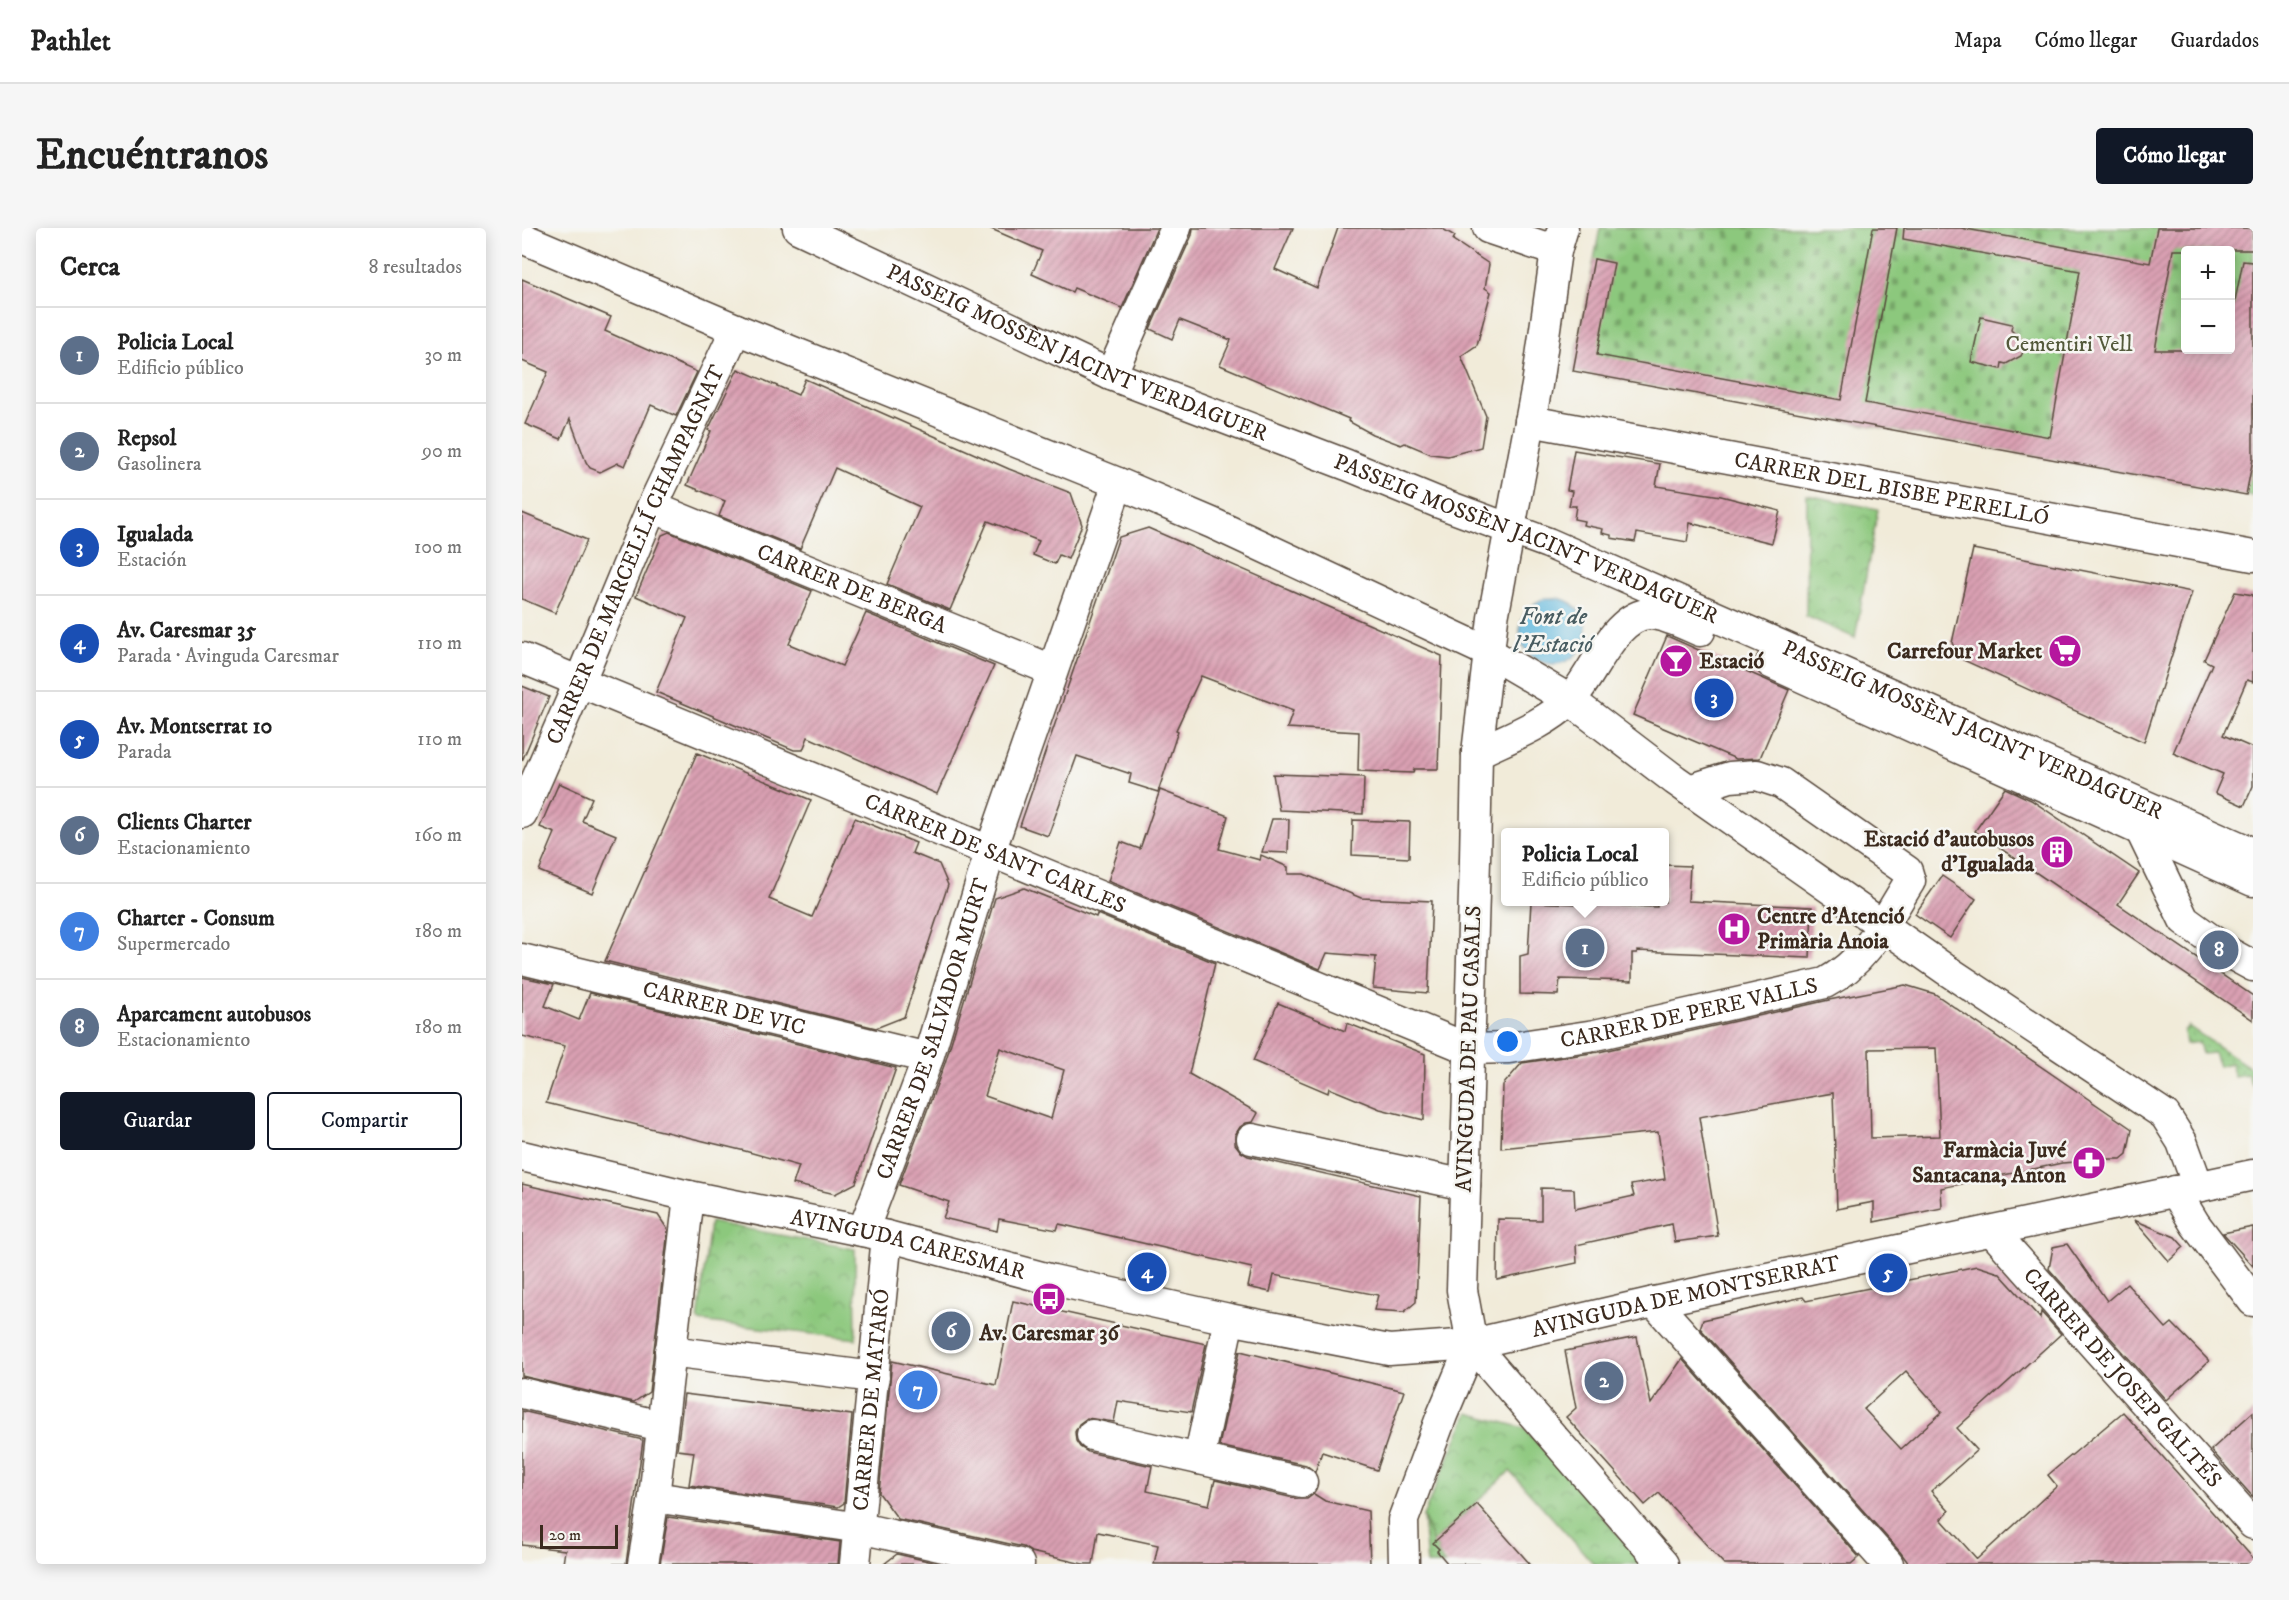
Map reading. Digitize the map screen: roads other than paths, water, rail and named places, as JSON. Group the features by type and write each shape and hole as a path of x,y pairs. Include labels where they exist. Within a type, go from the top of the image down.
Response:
{"street":[{"name":"PASSEIG MOSSÈN JACINT VERDAGUER","path":"798,228 1111,375 1548,543 2146,818 2253,881"},
{"path":"1111,375 1176,228"},
{"path":"1488,228 1559,236"},
{"name":"AVINGUDA DE PAU CASALS","path":"1472,1344 1462,1290 1477,753 1488,652 1530,421 1559,236"},
{"path":"522,238 736,329 1212,523 1488,652 1570,700 1689,790 1882,925 2165,1115 2182,1142 2187,1189 2195,1224 2253,1301"},
{"name":"CARRER DE MARCEL·LÍ CHAMPAGNAT","path":"522,813 652,507 736,329"},
{"name":"CARRER DEL BISBE PERELLÓ","path":"1530,421 2253,556"},
{"name":"CARRER DE SALVADOR MURT","path":"875,1234 990,852 1118,483"},
{"name":"CARRER DE BERGA","path":"652,507 1052,670"},
{"name":"PASSEIG MOSSÈN JACINT VERDAGUER","path":"1570,700 1622,627 1634,617 1649,614 1664,616 2146,818 2253,853"},
{"name":"CARRER DE SANT CARLES","path":"522,658 1469,1049"},
{"path":"1477,753 1550,716 1570,700"},
{"path":"1689,790 1730,777 1757,775 1781,783 1907,871 1910,881 1882,925"},
{"path":"2146,818 2184,920 2231,954 2253,966"},
{"name":"CARRER DE PERE VALLS","path":"1469,1049 1509,1048 1594,1035 1825,983 1854,965 1882,925"},
{"name":"CARRER DE VIC","path":"522,958 928,1058"},
{"path":"1252,1139 1465,1185"},
{"name":"AVINGUDA CARESMAR","path":"522,1156 689,1196 875,1234 1053,1280 1228,1319 1389,1350 1472,1344"},
{"name":"AVINGUDA DE MONTSERRAT","path":"1472,1344 1654,1302 1993,1232 2253,1175"},
{"path":"643,1564 654,1497 689,1196"},
{"name":"CARRER DE JOSEP GALTÉS","path":"1993,1232 2253,1524"},
{"name":"CARRER DE MATARÓ","path":"855,1564 874,1377 875,1234"},
{"path":"1654,1302 1888,1564"},
{"path":"1199,1459 1228,1319"},
{"path":"1404,1564 1403,1520 1442,1415 1472,1344 1663,1564"},
{"path":"670,1352 874,1377"},
{"path":"522,1393 661,1426"},
{"path":"1092,1435 1302,1482"},
{"path":"654,1497 860,1528 1019,1564"}],"water":[{"name":"Font de l'Estació","path":"1547,598 1559,598 1571,603 1581,613 1586,631 1584,644 1571,659 1559,664 1547,664 1535,659 1525,649 1520,637 1520,625 1525,613 1535,603"}],"place":[{"name":"Carrefour Market","path":"2065,651"},
{"name":"Estació","path":"1676,661"},
{"name":"Igualada","path":"1714,698"},
{"name":"Estació d'autobusos d'Igualada","path":"2057,852"},
{"name":"Centre d'Atenció Primària Anoia","path":"1734,929"},
{"name":"Policia Local","path":"1585,948"},
{"name":"Aparcament autobusos","path":"2219,950"},
{"name":"Farmàcia Juvé Santacana, Anton","path":"2089,1163"},
{"name":"Av. Caresmar 35","path":"1147,1272"},
{"name":"Av. Montserrat 10","path":"1888,1273"},
{"name":"Av. Caresmar 36","path":"1049,1299"},
{"name":"Clients Charter","path":"951,1331"},
{"name":"Repsol","path":"1604,1381"},
{"name":"Charter - Consum","path":"918,1390"}],"park label":[{"name":"Cementiri Vell","path":"2069,344"}]}
